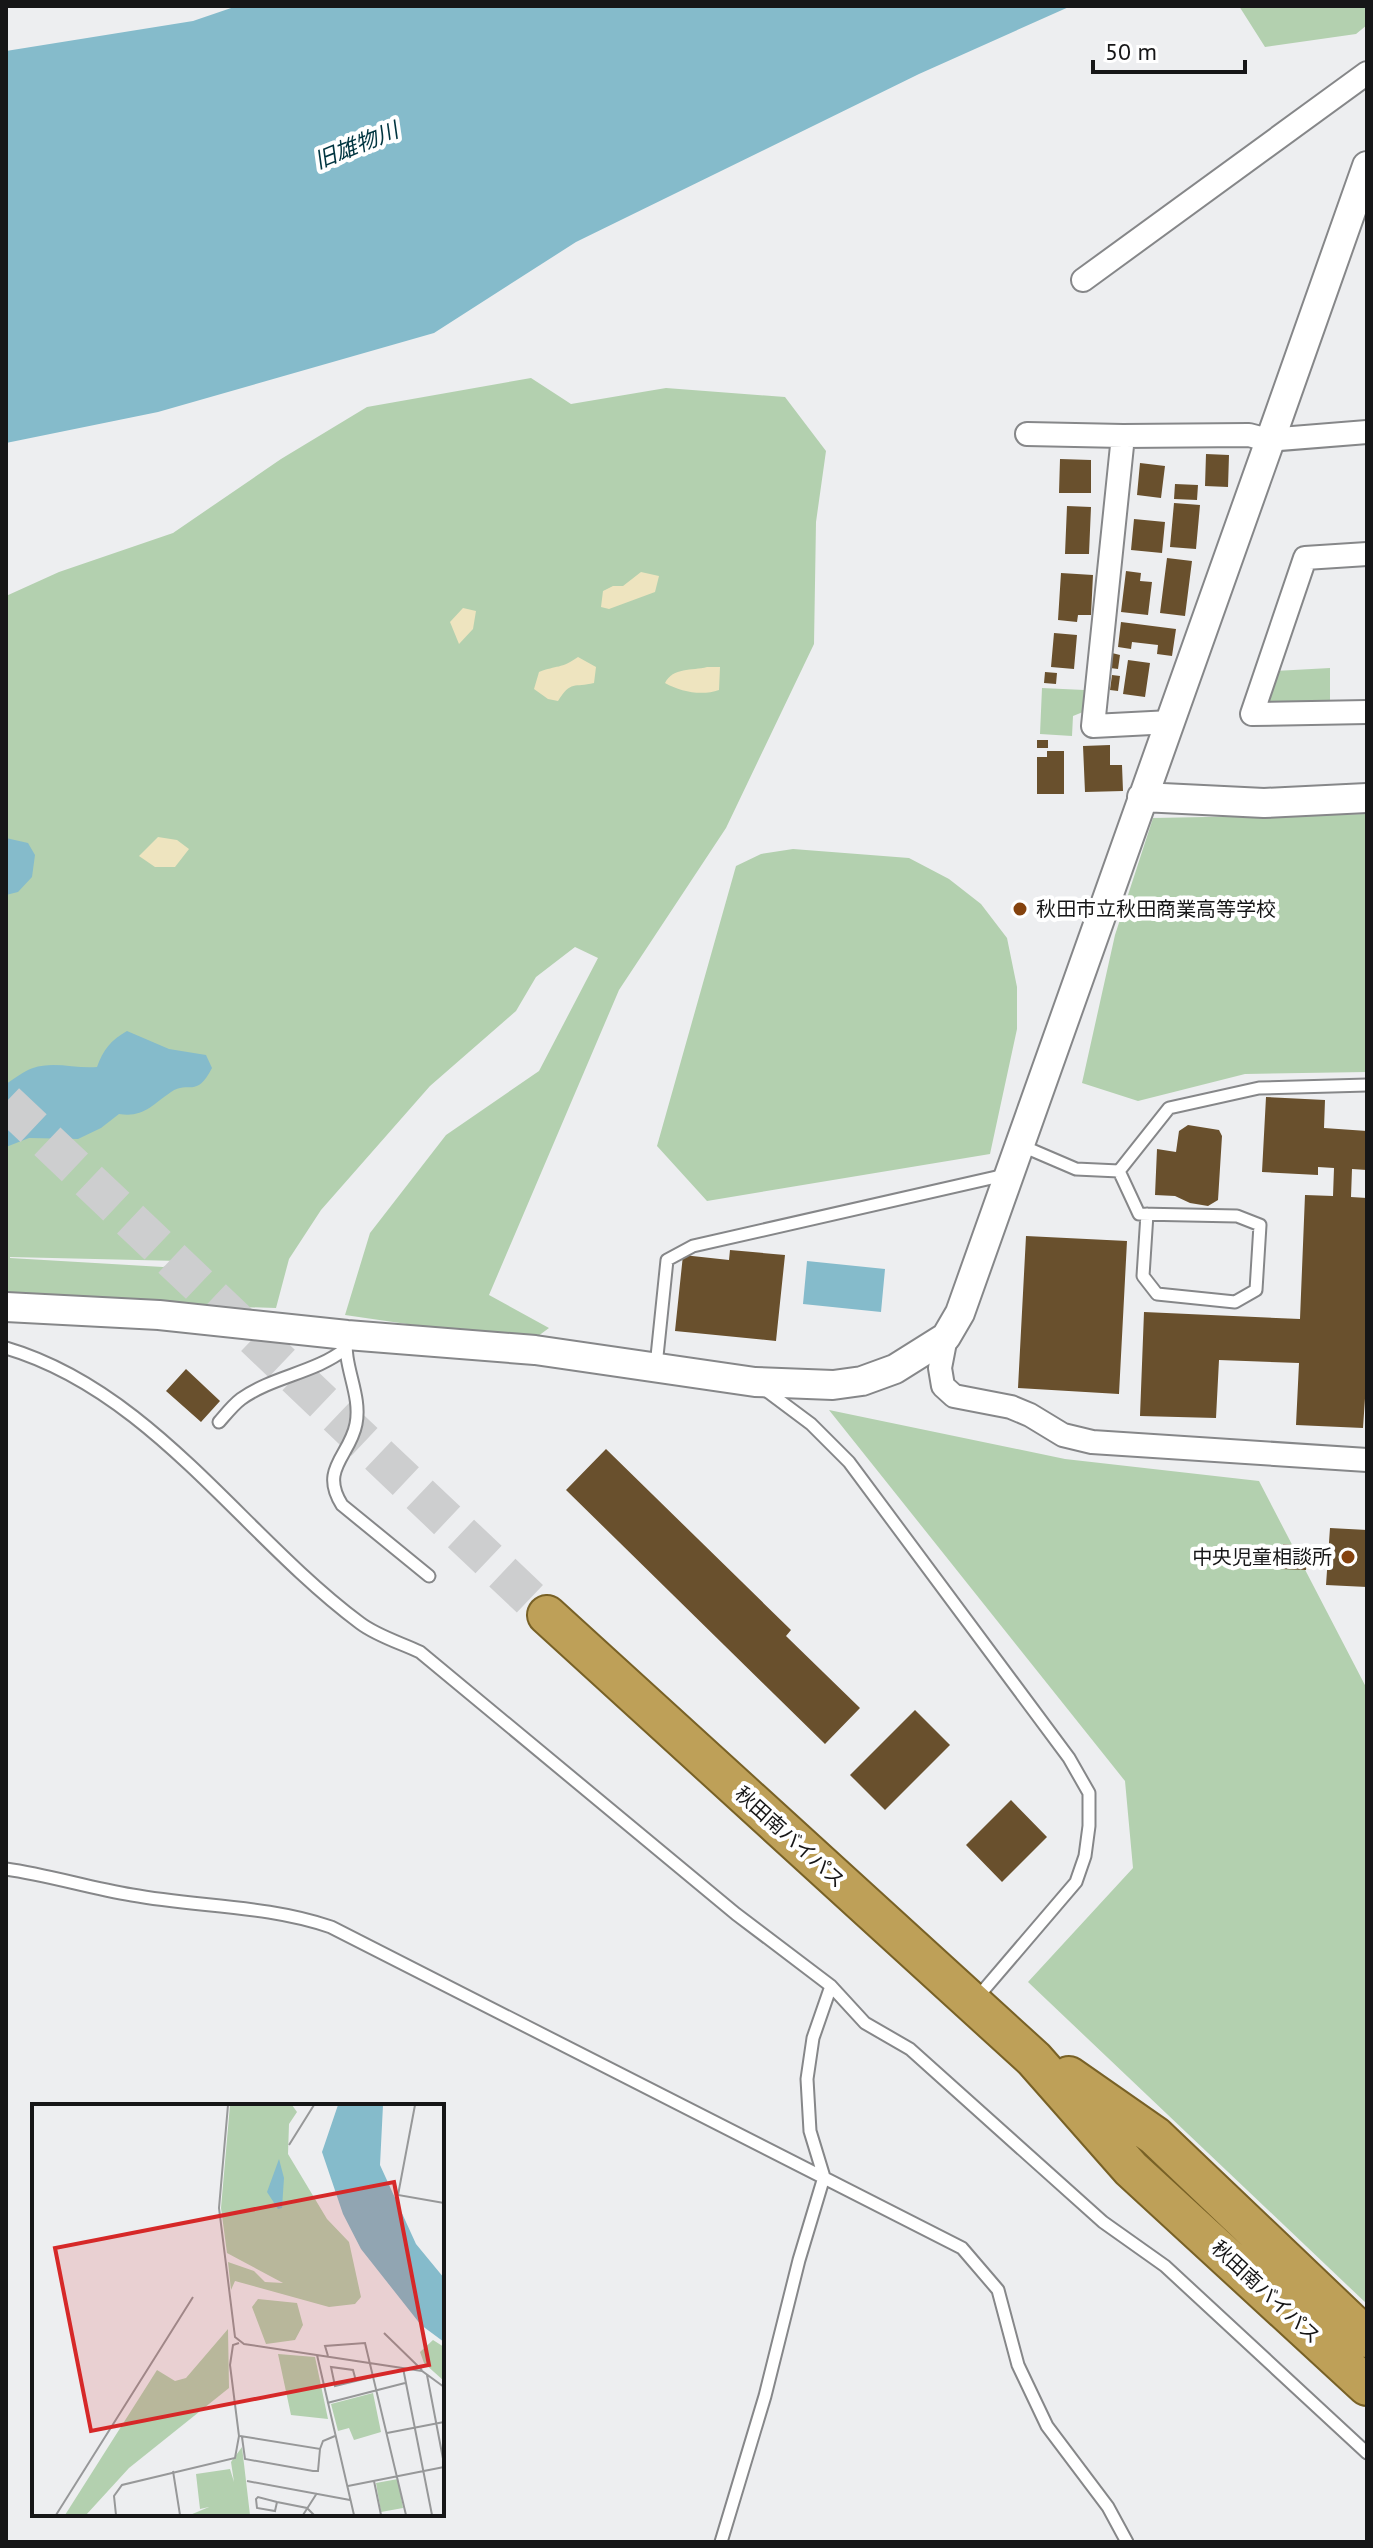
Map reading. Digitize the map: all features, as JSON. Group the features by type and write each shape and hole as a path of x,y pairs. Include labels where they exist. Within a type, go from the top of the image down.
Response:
{"highway":[{"name":"秋田南バイパス","path":"547,1615 1034,2059 1131,2169 1367,2386"},
{"name":"秋田南バイパス","path":"1034,2059 1070,2077 1155,2136 1367,2338"}],"street":[{"path":"1083,280 1367,73"},
{"path":"1364,182 1268,440 960,1313 946,1337 940,1368 943,1386 954,1396 1011,1407 1063,1435 1092,1442 1367,1460"},
{"path":"1027,434 1249,435 1268,440 1367,432"},
{"path":"1123,436 1093,726 1171,722"},
{"path":"1367,554 1305,558 1252,714 1367,712"},
{"path":"1142,797 1264,803 1367,798"},
{"path":"6,1307 159,1315 346,1342 535,1350 755,1382 833,1385 862,1381 895,1369 946,1337"}],"lane":[{"path":"1119,1171 1169,1108 1259,1088 1367,1085"},
{"path":"1020,1145 1076,1169 1119,1171"},
{"path":"1119,1171 1139,1214 1147,1214 1237,1216 1260,1225 1256,1290 1235,1302 1157,1294 1143,1276 1147,1214"},
{"path":"656,1368 667,1260 693,1246 1009,1174"},
{"path":"219,1422 240,1400 260,1388 332,1359 346,1342"},
{"path":"346,1342 358,1409 356,1427 334,1472 333,1491 342,1505 429,1576"},
{"path":"6,1348 40,1358 82,1380 148,1429 362,1625 420,1652 736,1914 831,1986 865,2023 910,2049 1103,2222 1165,2266 1367,2453"},
{"path":"755,1382 811,1424 849,1462 1069,1758 1089,1793 1085,1856 1076,1882 973,2003"},
{"path":"6,1869 131,1895 297,1915 331,1927 962,2248 998,2290 1018,2365 1047,2426 1108,2507 1127,2542"},
{"path":"721,2542 765,2396 799,2260 824,2177 810,2131 807,2079 813,2038 831,1986"}],"green space":[{"path":"1239,6 1367,6 1367,25 1356,34 1265,47"},
{"path":"531,378 571,404 666,388 785,397 826,451 816,522 814,644 726,828 619,990 489,1295 549,1328 530,1342 345,1315 370,1233 446,1135 539,1071 598,958 575,947 536,977 516,1011 430,1086 321,1210 289,1259 276,1308 138,1304 6,1293 6,596 59,572 173,533 281,459 367,407","holes":["10,1257 180,1261 163,1267"]},
{"path":"1330,668 1330,706 1264,706 1275,671"},
{"path":"1042,688 1084,690 1083,712 1073,716 1072,736 1040,734"},
{"path":"1367,814 1367,1072 1245,1074 1138,1101 1082,1083 1115,935 1153,818"},
{"path":"793,849 909,858 949,879 981,904 1007,938 1017,987 1017,1029 990,1154 707,1201 657,1146 736,866 761,854"},
{"path":"829,1410 1065,1459 1259,1481 1367,1689 1367,2304 1028,1982 1133,1868 1125,1781"}],"sand":[{"path":"641,572 659,576 655,592 609,609 601,607 603,591 613,586 623,586"},
{"path":"463,608 476,611 473,629 459,644 450,622"},
{"path":"578,657 596,667 594,683 570,687 558,701 548,699 534,689 539,672"},
{"path":"720,667 719,690 692,692 665,683 678,672"},
{"path":"158,837 177,840 189,849 175,867 155,867 139,856"}],"water":[{"name":"旧雄物川","path":"237,6 1071,6 919,74 576,242 434,333 158,412 6,443 6,51 193,21"},
{"path":"6,838 28,843 35,855 32,877 18,892 6,895"},
{"path":"127,1031 169,1049 206,1055 212,1068 197,1086 177,1089 141,1112 119,1114 101,1128 78,1139 29,1138 6,1147 6,1084 26,1071 41,1066 97,1067 108,1046"},
{"path":"807,1261 885,1269 881,1312 803,1304"}],"building":[{"path":"1206,454 1229,455 1228,487 1205,486"},
{"path":"1060,459 1091,460 1091,493 1059,493"},
{"path":"1140,463 1165,466 1161,498 1137,495"},
{"path":"1175,484 1198,485 1197,500 1174,499"},
{"path":"1174,503 1200,505 1196,549 1170,547"},
{"path":"1067,506 1091,507 1089,554 1065,554"},
{"path":"1134,519 1165,522 1162,553 1131,550"},
{"path":"1167,558 1192,561 1185,616 1160,613"},
{"path":"1126,571 1141,573 1140,581 1152,582 1148,615 1121,612"},
{"path":"1061,573 1093,575 1091,615 1078,615 1077,622 1058,620"},
{"path":"1121,622 1176,629 1172,656 1157,654 1158,645 1132,642 1131,649 1118,647"},
{"path":"1054,633 1077,635 1074,669 1051,667"},
{"path":"1112,653 1120,655 1118,669 1110,668"},
{"path":"1128,660 1150,663 1145,697 1123,694"},
{"path":"1045,672 1057,673 1056,684 1044,683"},
{"path":"1112,675 1120,676 1118,691 1110,690"},
{"path":"1037,740 1048,740 1048,748 1037,748"},
{"path":"1110,745 1110,765 1122,765 1123,791 1085,792 1083,746"},
{"path":"1047,751 1064,751 1064,794 1037,794 1037,757 1047,757"},
{"path":"1266,1097 1325,1100 1324,1128 1367,1131 1367,1170 1352,1169 1351,1197 1367,1198 1367,1369 1363,1428 1296,1425 1299,1363 1219,1360 1216,1418 1140,1416 1144,1312 1300,1319 1305,1195 1333,1196 1334,1168 1318,1167 1318,1175 1262,1172"},
{"path":"1188,1125 1219,1130 1222,1136 1218,1200 1208,1206 1175,1196 1155,1195 1157,1149 1176,1152 1179,1131"},
{"path":"1026,1236 1127,1241 1119,1394 1018,1388"},
{"path":"730,1250 785,1255 776,1341 675,1331 683,1255 729,1260"},
{"path":"186,1369 220,1401 201,1422 166,1391"},
{"path":"606,1449 791,1630 786,1636 860,1708 825,1744 566,1490"},
{"name":"中央児童相談所","path":"1330,1528 1367,1530 1367,1587 1326,1585"},
{"path":"1283,1544 1308,1546 1306,1570 1281,1569"},
{"path":"915,1710 950,1745 885,1810 850,1775"},
{"path":"1011,1800 1047,1837 1002,1882 966,1845"}],"tunnel":[{"path":"6,1102 547,1615"}],"place":[{"name":"秋田市立秋田商業高等学校","path":"1020,909"},
{"name":"中央児童相談所","path":"1348,1557"}]}
